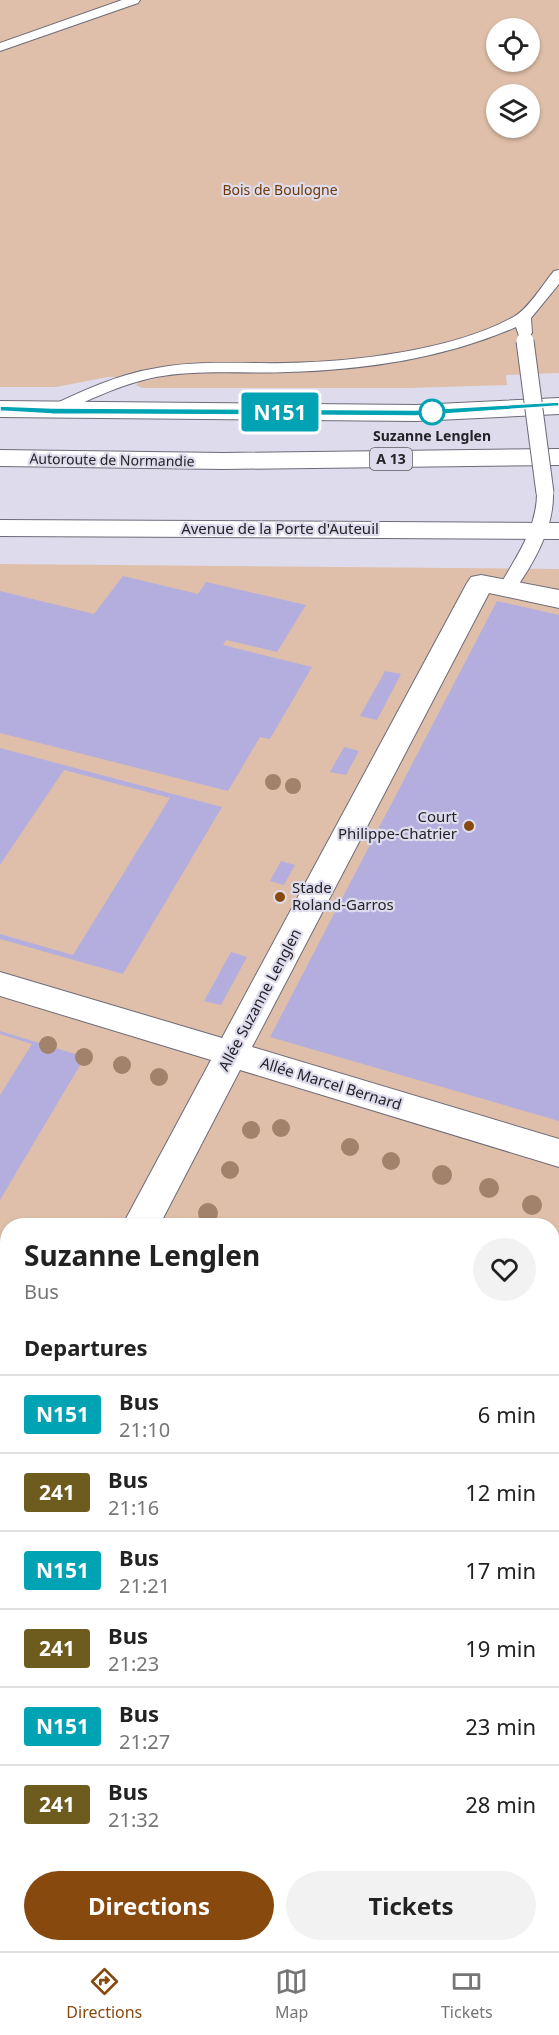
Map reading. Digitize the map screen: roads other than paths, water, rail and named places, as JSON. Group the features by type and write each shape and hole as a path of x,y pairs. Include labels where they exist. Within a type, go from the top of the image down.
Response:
{"main road":[{"path":"0,409 416,413 553,406"},
{"name":"A 13","path":"224,461 559,457"},
{"name":"Autoroute de Normandie","path":"0,458 224,461"},
{"path":"224,461 552,483"},
{"name":"Avenue de la Porte d'Auteuil","path":"0,528 549,531"},
{"path":"494,586 559,599"},
{"name":"Allée Suzanne Lenglen","path":"144,1218 231,1054 494,586"},
{"name":"Allée Marcel Bernard","path":"0,984 559,1153"}],"lane":[{"path":"0,47 134,0"},
{"path":"52,411 121,382 159,372 305,367 370,360 456,344 492,333 522,318 559,274"},
{"path":"494,586 549,531 546,509 552,483 522,318"}],"place":[{"name":"Suzanne Lenglen","path":"432,412"},
{"name":"Court Philippe-Chatrier","path":"469,826"},
{"name":"Stade Roland-Garros","path":"280,897"}],"park label":[{"name":"Bois de Boulogne","path":"280,190"}]}
